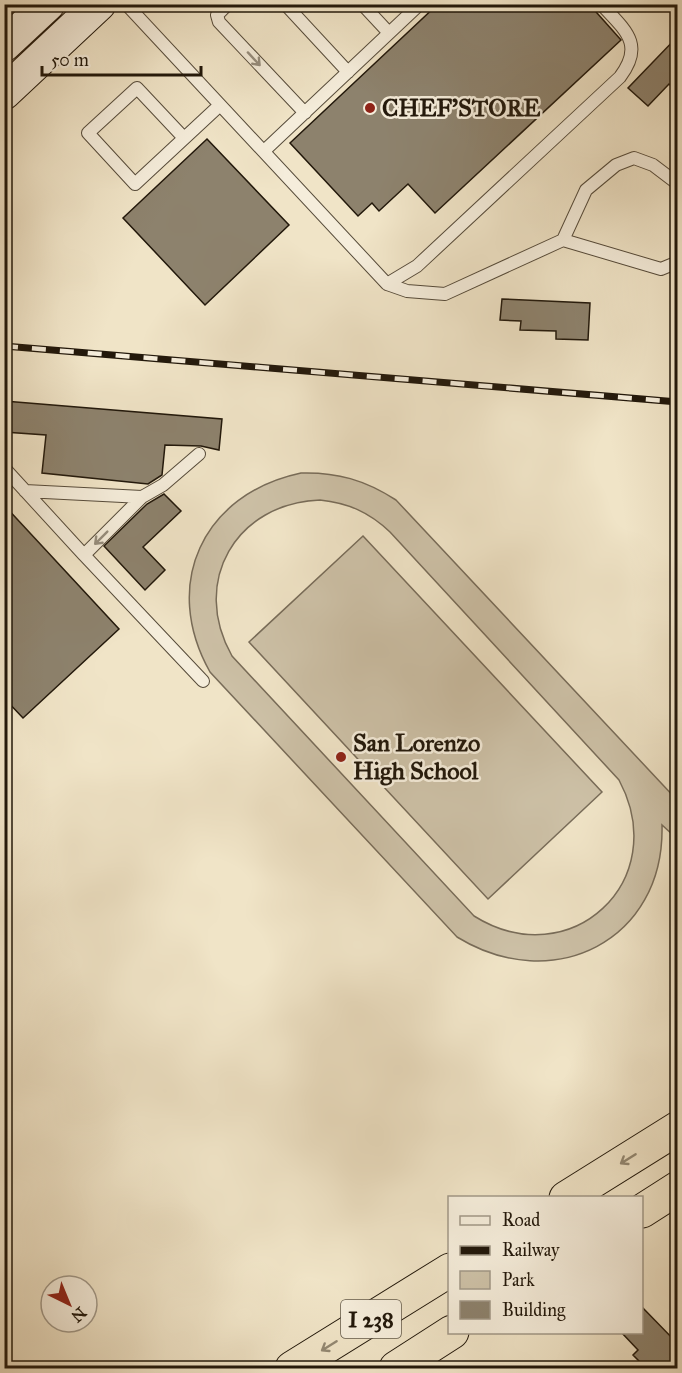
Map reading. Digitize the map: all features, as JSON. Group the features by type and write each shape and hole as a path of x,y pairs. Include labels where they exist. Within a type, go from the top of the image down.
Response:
{"highway":[{"path":"568,1196 678,1128"},
{"path":"643,1210 678,1188"},
{"name":"I 238","path":"292,1368 448,1271"},
{"name":"I 238","path":"396,1368 449,1334"}],"main road":[{"path":"4,45 48,4"},
{"path":"4,93 99,4"}],"lane":[{"path":"126,4 387,284 407,291 445,294 563,240 586,190 616,165 634,158 653,165 678,184"},
{"path":"228,4 217,15 219,22 305,113"},
{"path":"285,4 348,72"},
{"path":"362,4 389,33"},
{"path":"264,151 420,4"},
{"path":"387,284 417,266 620,77 628,66 633,51 631,40 601,4"},
{"path":"184,138 137,88 88,133 135,184 220,105"},
{"path":"563,240 661,269 678,262"},
{"path":"84,555 142,497 163,485 199,454"},
{"path":"5,471 203,681"},
{"path":"25,491 142,497"}],"green space":[{"path":"301,473 327,474 362,482 396,500 677,800 677,831 673,835 662,825 658,866 645,900 624,927 597,947 565,958 530,961 493,954 457,937 210,672 196,639 190,607 191,576 200,548 216,522 238,501 267,484","holes":["320,500 330,501 366,514 390,532 619,780 632,817 633,852 622,883 603,908 576,926 545,934 510,932 474,916 232,656 220,628 216,601 219,575 229,551 244,531 265,515 290,505"]},
{"path":"363,536 602,792 488,899 249,642"}],"building":[{"path":"438,4 589,4 621,40 435,213 408,184 379,211 372,203 358,216 290,143"},
{"path":"678,36 678,92 669,84 648,106 628,88"},
{"path":"207,139 289,225 205,305 123,218"},
{"path":"502,299 590,303 588,340 556,339 556,331 520,330 521,321 500,320"},
{"path":"4,401 222,419 219,450 201,446 165,445 162,475 148,484 42,473 46,435 4,432"},
{"path":"164,494 181,511 143,547 165,570 145,590 104,546 147,504"},
{"path":"4,505 119,629 23,718 4,698"},
{"path":"643,1308 678,1344 678,1368 646,1368 633,1355 638,1350 623,1334 643,1334"}],"railway":[{"path":"4,346 678,402"}],"place":[{"name":"CHEF'STORE","path":"370,108"},
{"name":"San Lorenzo High School","path":"341,757"}]}
